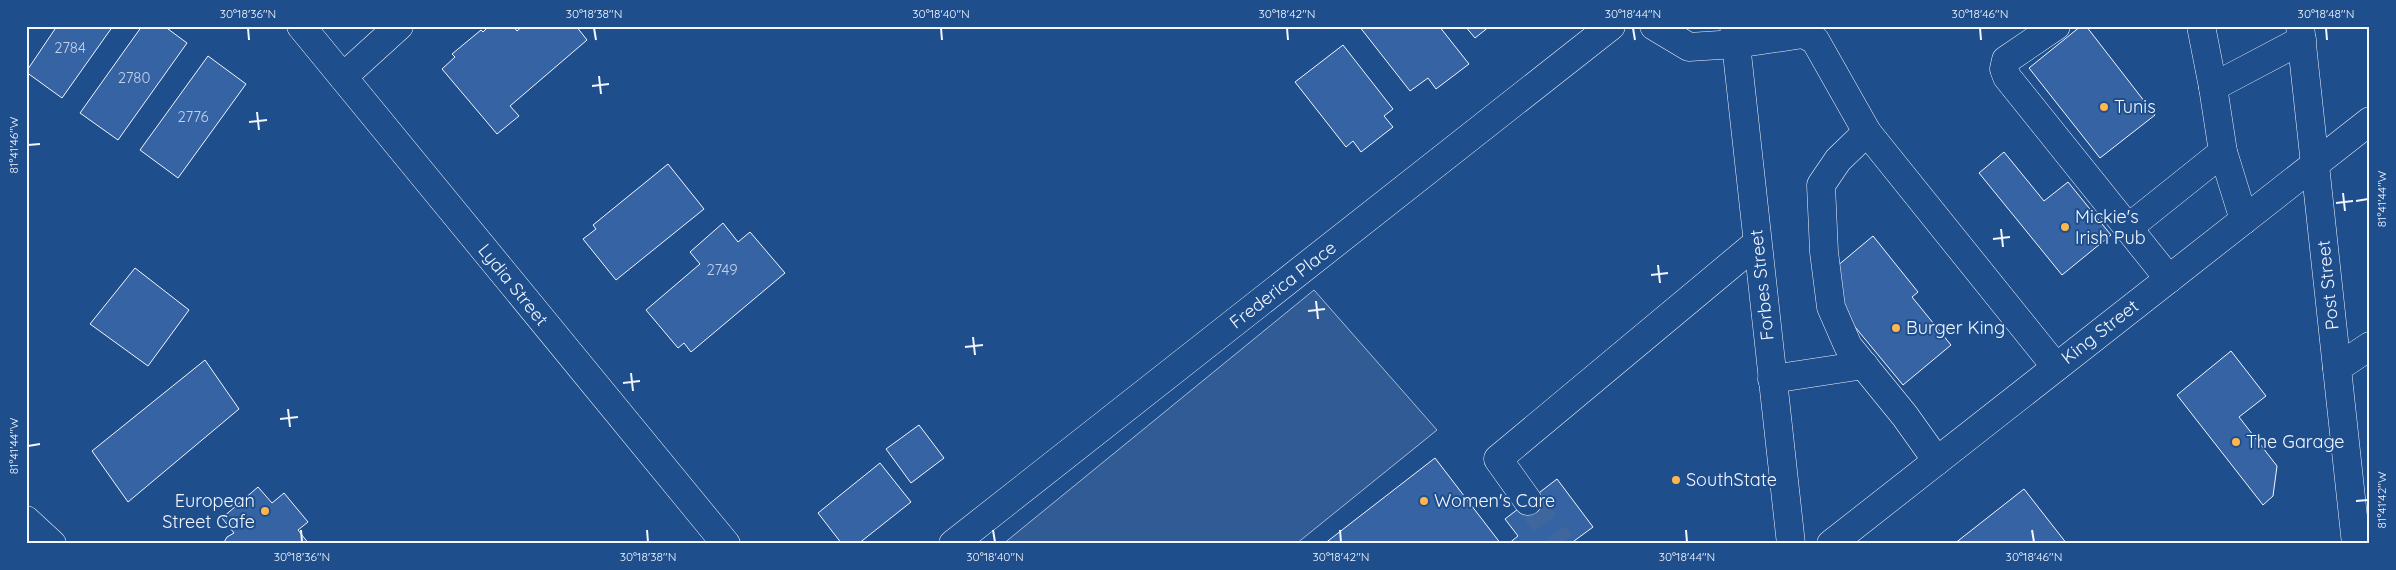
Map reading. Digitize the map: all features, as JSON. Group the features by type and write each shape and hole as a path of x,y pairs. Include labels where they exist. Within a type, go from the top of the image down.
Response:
{"street":[{"name":"Lydia Street","path":"301,26 726,544"},
{"path":"343,77 399,26"},
{"name":"Frederica Place","path":"953,544 1611,26"},
{"path":"1654,26 1689,47 1735,35 1804,34 1815,40 1867,132 2056,367"},
{"path":"2056,26 2006,60 2004,69 2007,77 2169,279"},
{"path":"2201,26 2223,152 2244,220"},
{"path":"2213,87 2301,33"},
{"name":"Post Street","path":"2301,33 2356,544"},
{"name":"Forbes Street","path":"1735,35 1791,544"},
{"name":"King Street","path":"1843,540 1937,461 2370,121"},
{"path":"1867,132 1838,160 1820,185 1824,252 1832,306 1848,346 1937,461"},
{"path":"2128,228 2223,152"},
{"path":"1528,501 1498,459 1758,243"},
{"path":"2337,368 2370,346"},
{"path":"1772,379 1864,365"},
{"path":"26,520 52,544"}],"shaded area":[{"path":"1314,290 1437,430 1296,544 1003,544"}],"building":[{"path":"57,26 113,26 62,98 26,72"},
{"path":"142,26 164,26 187,43 118,140 80,113"},
{"path":"489,26 513,26 517,31 523,26 576,26 587,40 510,106 519,116 497,134 442,69 455,57 452,54 481,30 483,32"},
{"path":"1359,26 1439,26 1469,64 1436,89 1428,78 1410,91"},
{"path":"1465,26 1490,26 1475,38"},
{"path":"2081,26 2086,26 2155,115 2100,158 2029,68"},
{"path":"1343,45 1393,109 1384,116 1393,127 1361,152 1353,141 1346,147 1295,82"},
{"path":"208,56 246,84 178,178 140,150"},
{"path":"2004,152 2044,201 2068,182 2111,235 2062,275 1979,173"},
{"path":"668,164 704,209 616,280 583,239 596,229 593,225"},
{"path":"723,223 738,242 750,232 785,273 691,352 684,343 678,348 646,310 700,264 690,252"},
{"name":"Burger King","path":"1873,236 1918,292 1912,297 1951,345 1903,385 1841,310 1836,267"},
{"path":"135,268 189,310 148,366 90,324"},
{"name":"The Garage","path":"2231,351 2266,396 2239,417 2277,466 2273,496 2263,505 2177,395"},
{"path":"205,360 239,409 128,502 92,451"},
{"path":"919,425 944,458 911,483 886,449"},
{"name":"Women's Care","path":"1435,458 1501,544 1324,544"},
{"path":"880,463 911,502 858,544 842,544 818,513"},
{"name":"Women's Care","path":"1557,479 1593,527 1570,544 1508,544 1518,536 1505,519"},
{"name":"European Street Cafe","path":"258,487 272,503 284,493 308,522 298,530 309,544 223,544 227,537 234,533 222,518"},
{"path":"2024,489 2067,544 1954,544"}],"tunnel":[{"path":"1528,501 1561,544"}],"place":[{"name":"Tunis","path":"2104,107"},
{"name":"Mickie's Irish Pub","path":"2065,227"},
{"name":"Burger King","path":"1896,328"},
{"name":"The Garage","path":"2236,442"},
{"name":"SouthState","path":"1676,480"},
{"name":"Women's Care","path":"1424,501"},
{"name":"European Street Cafe","path":"265,511"}]}
